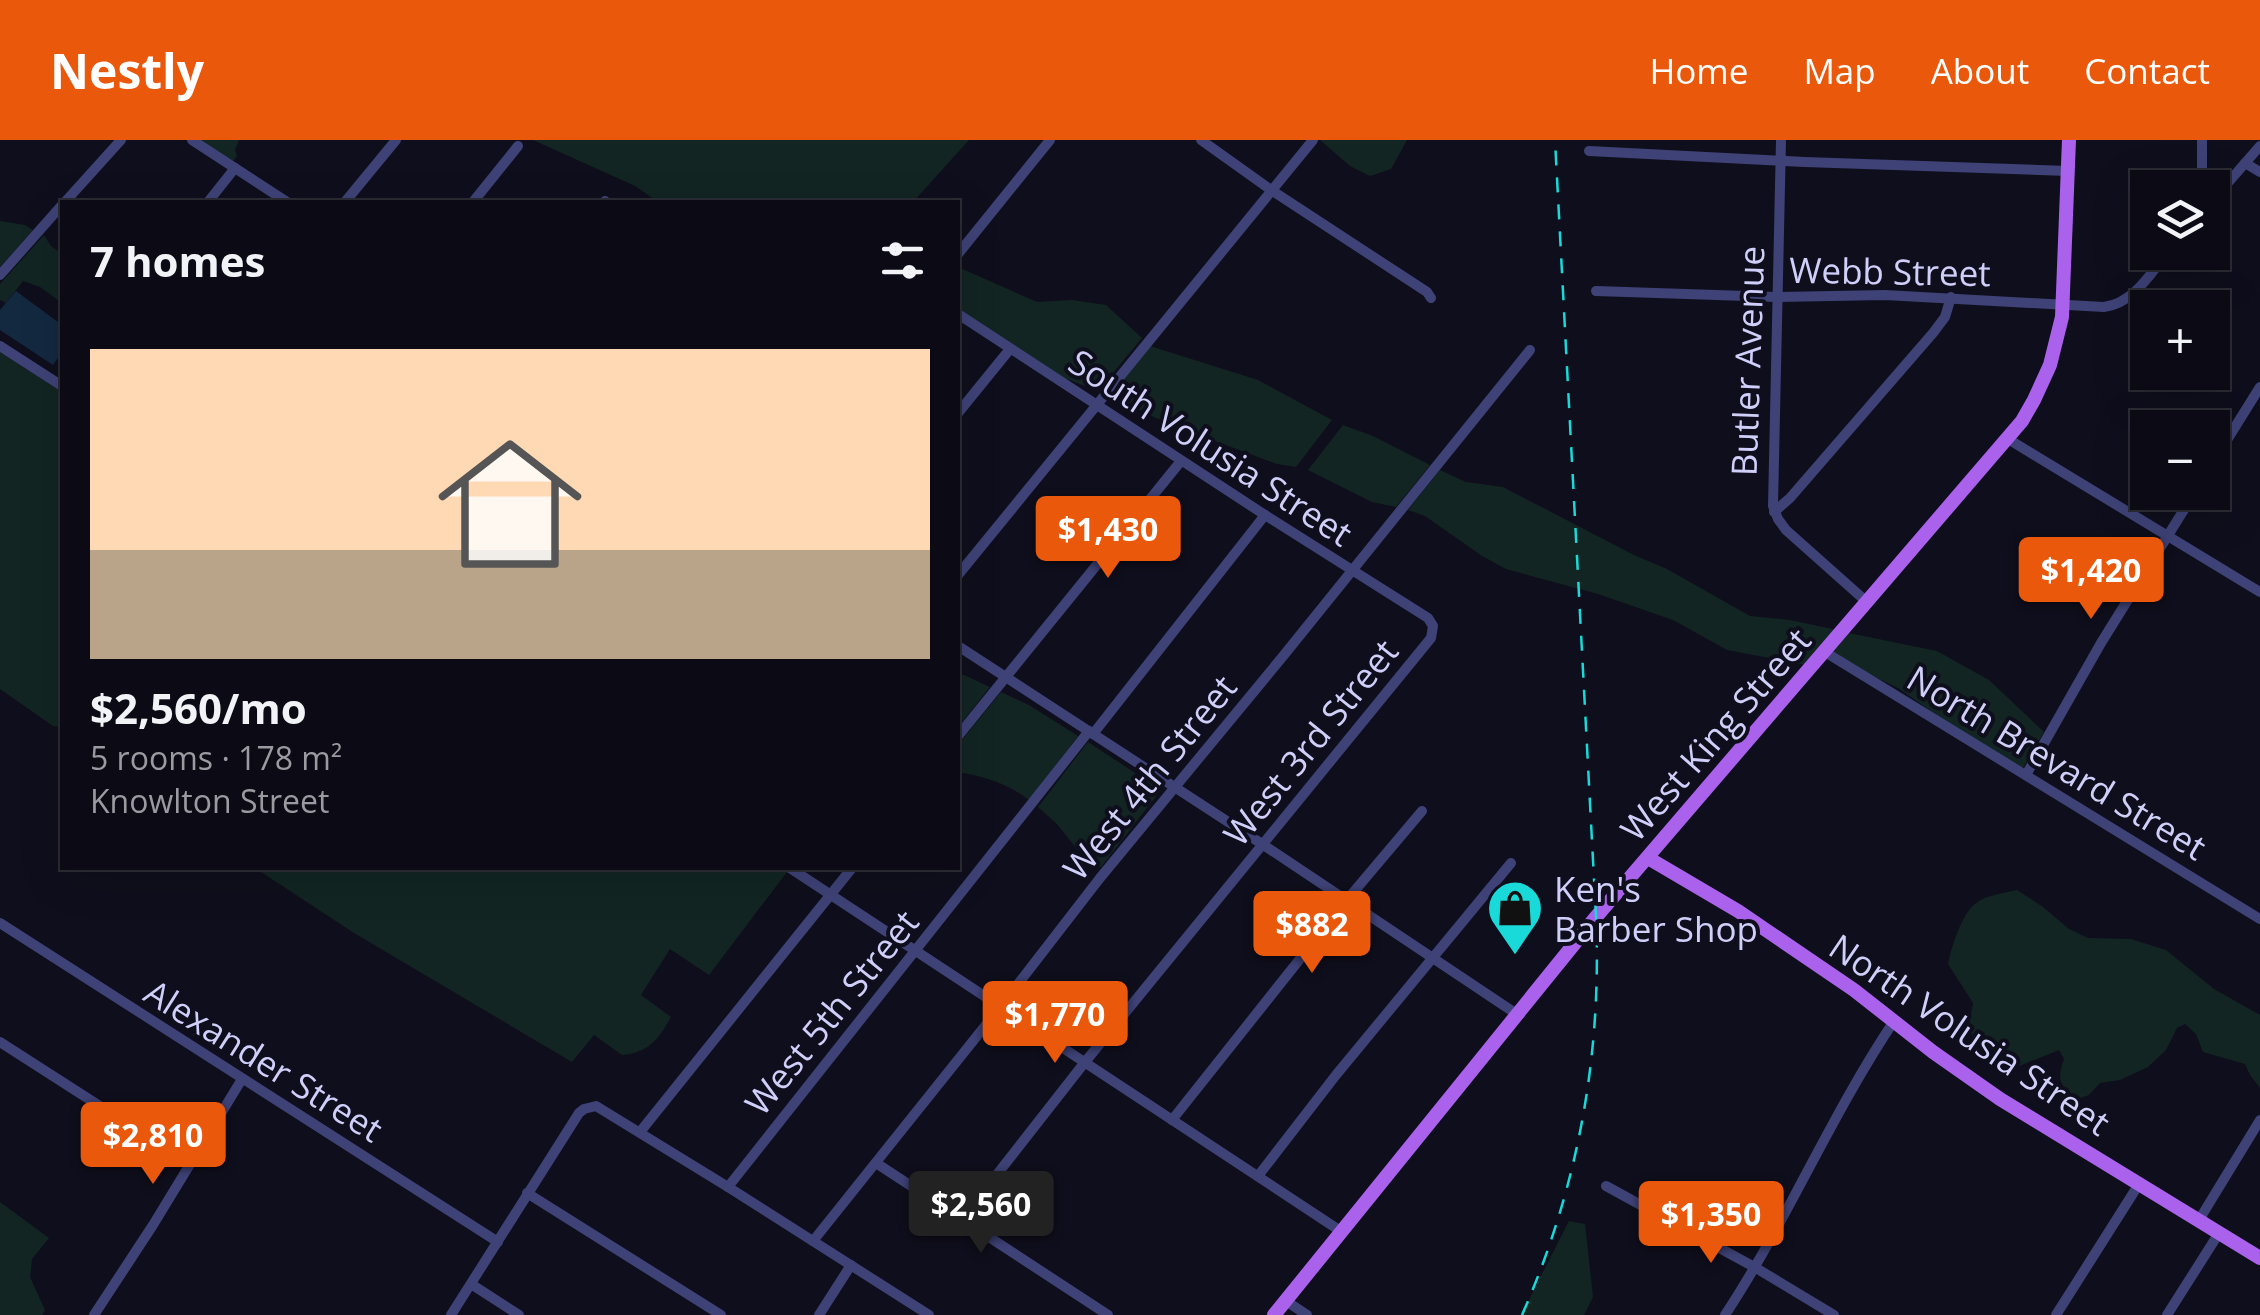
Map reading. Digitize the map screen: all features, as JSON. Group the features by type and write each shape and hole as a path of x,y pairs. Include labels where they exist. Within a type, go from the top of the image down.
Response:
{"main road":[{"name":"West King Street","path":"1274,1315 1596,917 2008,439 2028,410 2057,342 2064,305 2069,140"},
{"name":"North Volusia Street","path":"1648,858 1738,911 1854,990 2000,1099 2260,1258"}],"street":[{"path":"68,200 121,140"},
{"path":"192,140 284,200"},
{"path":"347,200 396,140"},
{"path":"960,252 1050,140"},
{"path":"1200,140 1431,298"},
{"path":"960,572 1313,140"},
{"name":"Butler Avenue","path":"1781,140 1771,497 1774,512 1786,530 1868,602"},
{"path":"2202,140 2202,170"},
{"path":"475,200 518,146"},
{"path":"2230,180 2260,146"},
{"path":"1589,151 2068,171"},
{"path":"2245,163 2260,172"},
{"path":"210,200 235,168"},
{"path":"0,275 60,208"},
{"name":"Webb Street","path":"1596,291 1951,297 2104,306 2121,302 2153,270"},
{"path":"1774,512 1932,333 1944,317 1951,297"},
{"name":"South Volusia Street","path":"960,315 1428,618 1433,626"},
{"path":"0,346 60,385"},
{"path":"960,411 1010,349"},
{"name":"West 4th Street","path":"813,1241 1100,878 1530,350"},
{"path":"2230,436 2260,388"},
{"path":"2008,439 2260,592"},
{"path":"960,733 1180,461"},
{"path":"2026,776 2184,510"},
{"name":"West 5th Street","path":"728,1186 1265,515"},
{"name":"West 3rd Street","path":"962,1219 1431,638 1433,626"},
{"path":"960,647 1518,1016"},
{"name":"North Brevard Street","path":"1825,652 2260,920"},
{"path":"1172,1120 1422,811"},
{"path":"1258,1176 1511,863"},
{"path":"793,870 1342,1232"},
{"path":"640,1132 850,870"},
{"name":"Alexander Street","path":"0,923 498,1242"},
{"path":"1725,1315 1756,1268 1870,1057 1894,1022"},
{"path":"0,1042 190,1164"},
{"path":"94,1315 242,1080"},
{"path":"451,1315 579,1113 590,1106 602,1108 929,1315"},
{"path":"2198,1220 2260,1120"},
{"path":"876,1163 1108,1315"},
{"path":"2056,1315 2139,1184"},
{"path":"1606,1186 1834,1315"},
{"path":"527,1193 722,1315"},
{"path":"2168,1315 2219,1234"},
{"path":"818,1315 851,1265"},
{"path":"471,1284 519,1315"},
{"path":"1286,1301 1308,1315"}],"green space":[{"path":"200,140 239,140 237,156 233,161"},
{"path":"533,140 969,140 915,200 655,200 635,186"},
{"path":"1320,140 1407,140 1391,169 1370,176 1350,166"},
{"path":"0,221 33,230 0,267"},
{"path":"44,235 60,253 60,302 40,287 23,281 6,303 0,300 0,284"},
{"path":"960,268 1037,302 1072,300 1106,305 1142,338 1098,391 1064,378 960,309"},
{"path":"1150,346 1258,380 1332,420 1296,467 1277,464 1169,424 1109,396"},
{"path":"0,352 60,391 60,727 0,689"},
{"path":"1343,425 1430,465 1396,507 1372,502 1308,470"},
{"path":"1440,470 1466,482 1503,487 1667,569 1750,616 1837,630 1806,665 1727,650 1673,620 1506,569 1425,516 1408,510"},
{"path":"2073,550 2117,577 2100,604 2056,578"},
{"path":"1849,633 1937,651 1989,680 2044,732 2023,768 1833,651"},
{"path":"960,675 990,687 960,724"},
{"path":"1001,692 1078,736 1029,800 995,782 960,772 960,743"},
{"path":"1088,742 1161,790 1101,867 1088,863 1038,807"},
{"path":"258,870 787,872 709,975 670,949 641,995 671,1017 652,1044 622,1055 594,1035 572,1062 354,933"},
{"path":"2017,890 2069,929 2088,938 2131,939 2166,950 2214,989 2260,1015 2260,1088 2245,1064 2203,1052 2196,1034 2185,1024 2177,1028 2166,1050 2148,1067 2120,1080 2100,1083 2089,1095 2078,1099 2061,1082 2064,1059 2059,1050 2017,1067 1974,1042 1969,1026 1973,1003 1948,964 1952,949 1962,922 1976,903"},
{"path":"0,1202 49,1238 32,1259 30,1277 45,1310 42,1315 0,1315"},
{"path":"1569,1221 1585,1224 1593,1297 1584,1315 1521,1315"}],"water":[{"path":"16,291 60,324 60,355 53,365 0,330 0,310"}],"railway":[{"path":"1522,1315 1542,1267 1572,1170 1590,1070 1597,969 1555,140"}],"place":[{"name":"Ken's Barber Shop","path":"1515,957"}]}
